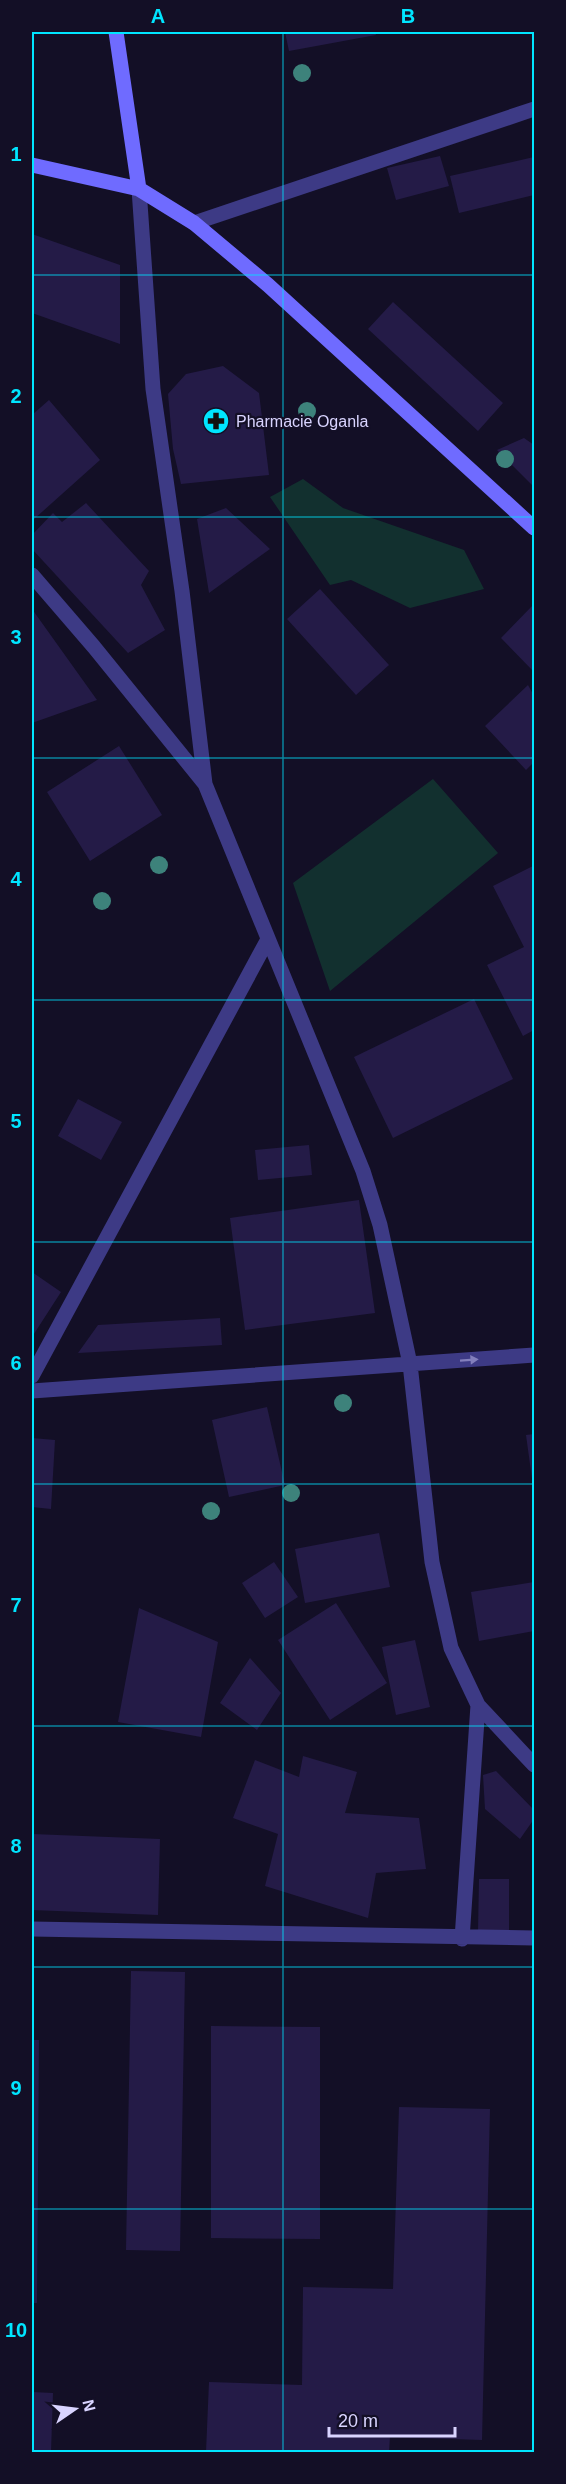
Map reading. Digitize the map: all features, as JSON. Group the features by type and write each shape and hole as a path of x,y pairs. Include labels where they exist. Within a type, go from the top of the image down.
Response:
{"main road":[{"path":"116,32 139,189"},
{"path":"32,165 139,189 194,223 268,285 534,528"}],"street":[{"path":"194,223 534,110"},
{"path":"139,189 153,389 182,591 205,784 267,941 363,1171 380,1225 410,1364 432,1562 451,1648 478,1705 534,1765"},
{"path":"32,575 94,647 205,784"},
{"path":"32,1376 267,941"},
{"path":"32,1391 534,1355"},
{"path":"462,1939 478,1705"},
{"path":"32,1929 462,1939 534,1938"}],"green space":[{"path":"303,479 343,508 464,550 484,589 410,608 351,580 330,585 270,497"},
{"path":"433,779 498,853 330,991 293,883"}],"building":[{"path":"285,32 375,32 376,35 289,51"},
{"path":"440,156 449,186 396,200 387,168"},
{"path":"534,157 534,195 459,213 450,176"},
{"path":"32,234 120,265 120,344 32,313"},
{"path":"393,302 503,403 478,431 368,329"},
{"name":"Pharmacie Oganla","path":"223,366 259,393 269,475 181,484 173,449 168,394 186,374"},
{"path":"49,400 100,460 33,520 32,415"},
{"path":"524,438 534,445 534,487 497,450"},
{"path":"86,503 149,571 141,585 165,630 128,653 32,549 32,535 53,513 62,522"},
{"path":"226,508 270,549 209,593 197,519"},
{"path":"320,589 389,665 356,695 287,619"},
{"path":"534,604 534,672 501,638"},
{"path":"32,609 97,700 32,723"},
{"path":"528,685 534,696 534,762 526,770 485,726"},
{"path":"119,746 162,815 90,861 47,792"},
{"path":"533,866 534,1030 523,1036 487,965 524,947 493,886"},
{"path":"474,999 513,1079 393,1138 354,1057"},
{"path":"78,1099 122,1122 101,1160 58,1136"},
{"path":"309,1145 312,1175 258,1180 255,1150"},
{"path":"359,1200 375,1313 245,1330 230,1218"},
{"path":"32,1272 61,1292 32,1337"},
{"path":"220,1318 222,1345 78,1353 98,1325"},
{"path":"267,1407 285,1485 229,1497 212,1420"},
{"path":"534,1434 534,1486 533,1486 526,1435"},
{"path":"32,1438 55,1440 51,1509 32,1507"},
{"path":"379,1533 390,1587 305,1603 295,1549"},
{"path":"274,1562 298,1597 265,1618 242,1583"},
{"path":"534,1582 534,1631 479,1641 471,1592"},
{"path":"336,1603 387,1683 330,1720 278,1640"},
{"path":"139,1608 218,1642 201,1737 118,1722"},
{"path":"415,1640 430,1707 396,1715 382,1647"},
{"path":"250,1658 281,1693 257,1730 220,1703"},
{"path":"303,1756 357,1772 345,1813 419,1818 426,1869 376,1873 368,1918 265,1886 278,1834 233,1818 255,1760 299,1777"},
{"path":"496,1771 534,1810 534,1819 520,1839 485,1809 483,1775"},
{"path":"32,1834 160,1839 158,1915 32,1910"},
{"path":"479,1879 509,1879 509,1932 478,1932"},
{"path":"131,1971 185,1972 180,2251 126,2250"},
{"path":"211,2026 320,2027 320,2239 211,2238"},
{"path":"32,2040 39,2040 37,2303 32,2303"},
{"path":"399,2107 490,2109 482,2440 390,2437 389,2452 206,2452 209,2382 302,2385 303,2287 393,2289"},
{"path":"32,2392 53,2393 51,2452 32,2452"}],"place":[{"name":"Pharmacie Oganla","path":"216,421"}]}
